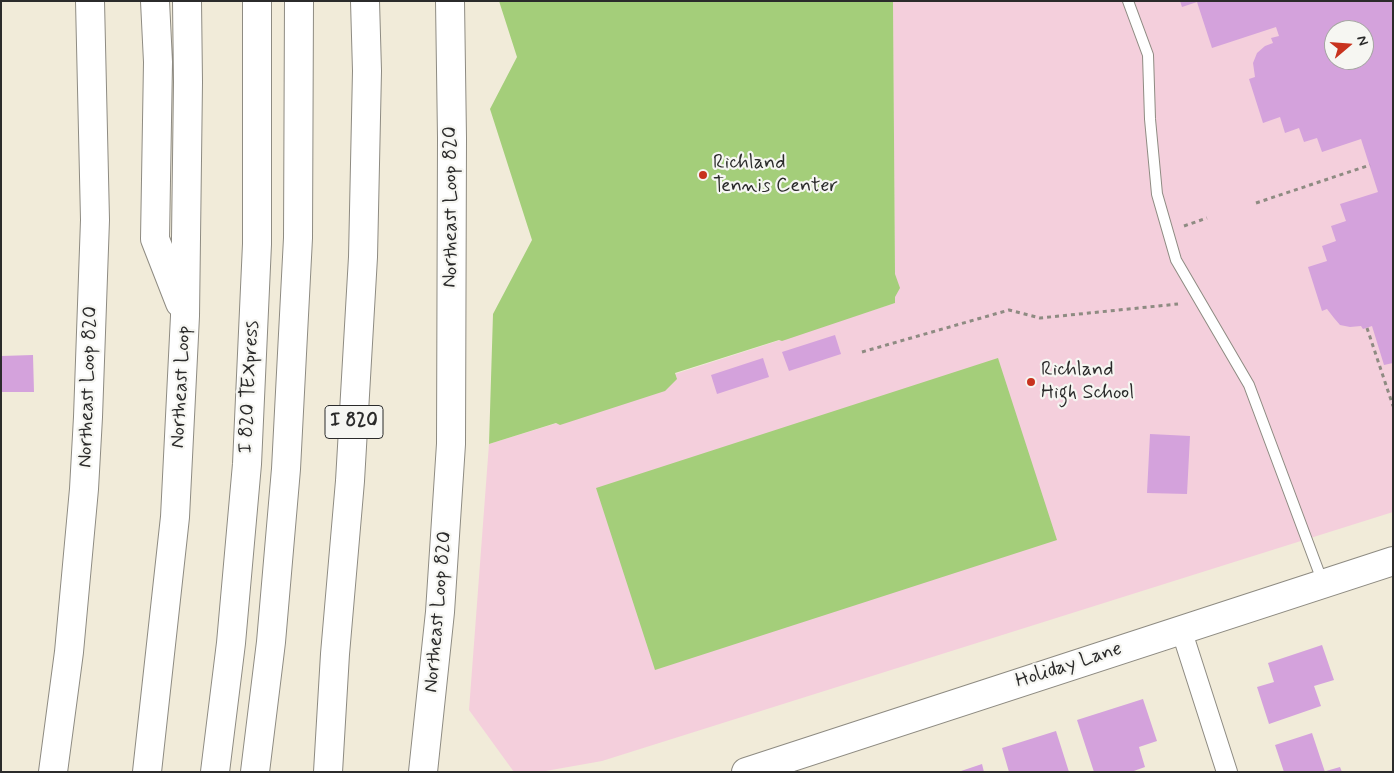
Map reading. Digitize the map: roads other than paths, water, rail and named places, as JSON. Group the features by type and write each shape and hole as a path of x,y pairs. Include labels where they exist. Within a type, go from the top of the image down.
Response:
{"main road":[{"name":"Northeast Loop 820","path":"54,772 69,652 88,426 95,220 90,1"},
{"path":"155,1 158,62 155,239 185,316"},
{"name":"Northeast Loop","path":"147,772 175,517 185,316 188,82 187,1"},
{"name":"I 820 TEXpress","path":"215,772 231,643 246,464 258,244 257,1"},
{"name":"I 820 TEXpress","path":"255,772 271,642 286,469 298,238 299,1"},
{"name":"I 820","path":"328,772 335,654 350,481 361,296 367,71 364,1"},
{"path":"367,71 384,1"},
{"name":"Northeast Loop 820","path":"424,771 440,612 451,444 452,138 450,1"},
{"name":"Holiday Lane","path":"746,772 1393,561"}],"street":[{"path":"1181,629 1227,772"}],"lane":[{"path":"1128,1 1148,55 1150,119 1157,194 1176,260 1249,385 1323,584"}],"place":[{"name":"Richland Tennis Center","path":"703,175"},
{"name":"Richland High School","path":"1031,382"}]}
